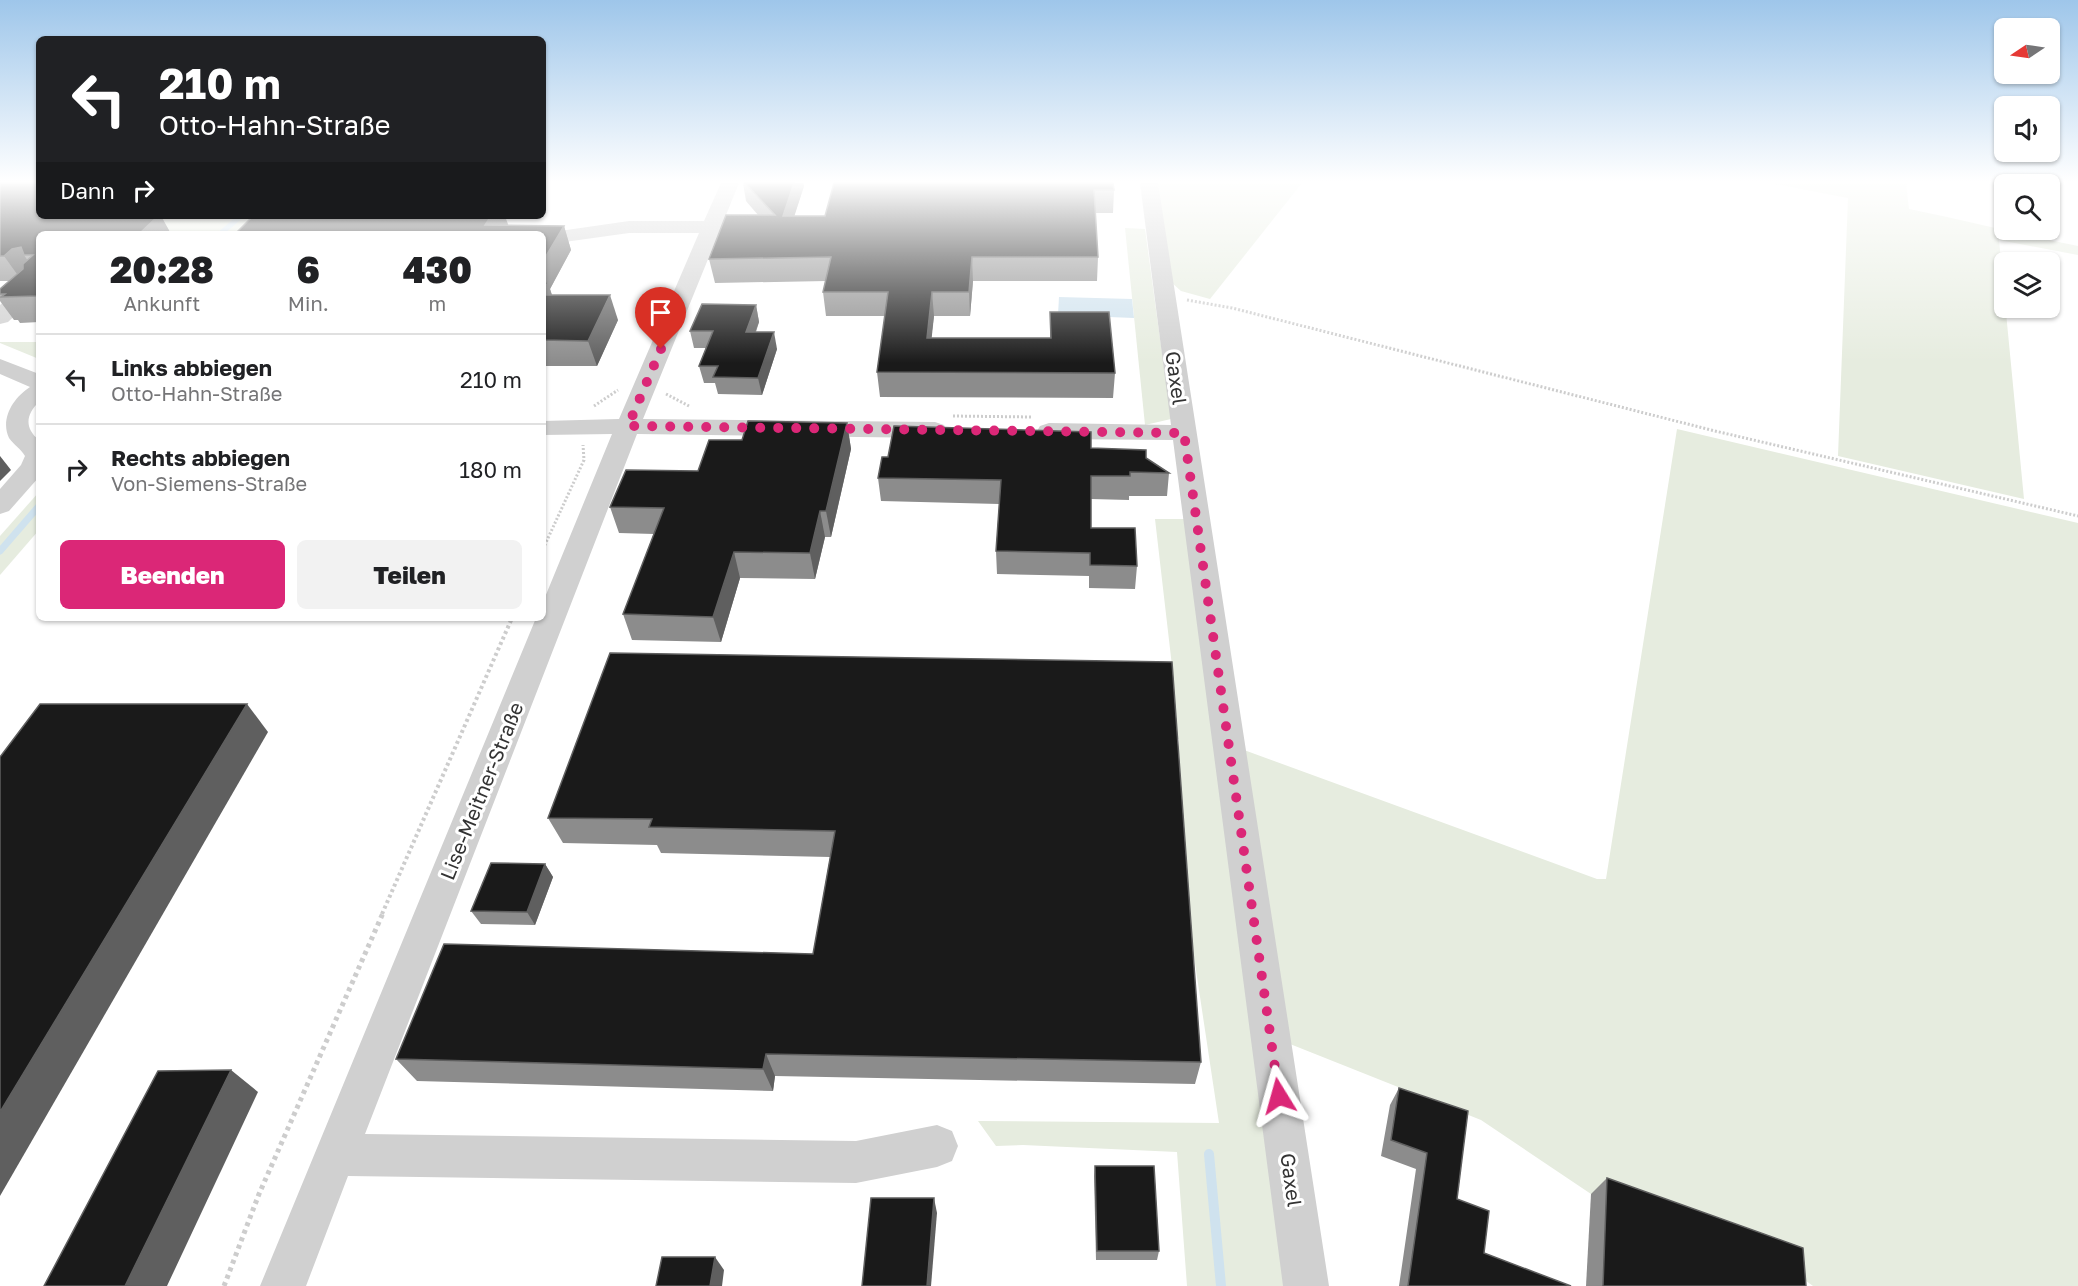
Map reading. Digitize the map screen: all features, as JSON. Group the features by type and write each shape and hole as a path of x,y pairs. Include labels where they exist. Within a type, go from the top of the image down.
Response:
{"street":[{"name":"Lise-Meitner-Straße","path":"283,1286 628,426 705,243"},
{"name":"Gaxel","path":"1157,243 1306,1286"},
{"path":"0,317 36,284"},
{"path":"0,366 36,381"},
{"path":"36,394 30,397 17,414 16,426 20,436 33,445 36,452"},
{"path":"546,428 628,426 960,430"},
{"path":"1031,431 1184,433"},
{"path":"0,505 33,468 36,461"},
{"path":"335,1155 856,1162 938,1146"}],"path":[{"path":"1165,297 1232,308 1715,431 2078,516"},
{"path":"546,542 584,460 582,440"},
{"path":"224,1286 260,1194 511,621"}],"shaded area":[{"path":"1127,243 1147,243 1171,419 1145,425"},
{"path":"1165,243 1254,243 1210,299 1181,291 1171,282"},
{"path":"1846,243 1999,243 2000,252 1994,252 1994,318 2007,318 2024,499 1838,456"},
{"path":"2015,243 2064,243 2078,246 2078,255"},
{"path":"36,342 36,358 0,343"},
{"path":"1677,429 2078,523 2078,1286 1813,1286 1780,1262 1591,1194 1481,1120 1290,1044 1244,750 1597,879 1606,879"},
{"path":"36,495 36,533 0,575 0,536"},
{"path":"1155,519 1184,519 1290,1286 1187,1286 1177,1152 1023,1145 996,1146 978,1121 1219,1123 1180,864 1172,749 1179,749 1179,739 1172,738 1168,689 1172,666"}],"water":[{"path":"1059,297 1132,299 1134,318 1058,315"}],"building":[{"path":"0,243 36,243 36,296 1,297 5,294 0,294 0,289 23,269 23,264 33,255 24,255 21,247 0,256"},
{"path":"546,243 554,243 546,256"},
{"path":"715,243 1097,243 1098,257 972,257 969,292 932,292 927,338 1051,338 1050,312 1109,312 1115,373 877,372 888,292 823,292 831,257 709,259"},
{"path":"546,295 610,295 588,341 546,340"},
{"path":"702,304 756,305 746,332 774,332 758,378 713,377 718,366 699,366 713,331 690,331"},
{"path":"748,421 847,423 826,511 820,511 810,553 734,552 713,617 623,614 664,508 610,507 626,470 698,471 709,440 742,440"},
{"path":"894,426 1091,432 1091,448 1146,450 1146,458 1169,473 1130,472 1130,476 1091,476 1091,528 1135,528 1137,566 1090,565 1090,553 996,551 1001,480 878,478 882,457 888,457"},
{"path":"610,653 1172,662 1201,1062 766,1054 763,1069 396,1059 444,944 813,954 835,831 649,827 652,819 548,818"},
{"path":"40,704 247,704 0,1112 0,757"},
{"path":"491,863 545,864 527,912 471,911"},
{"path":"231,1070 125,1286 44,1286 158,1071"},
{"path":"1399,1088 1468,1111 1457,1199 1489,1211 1484,1253 1571,1286 1408,1286 1427,1153 1391,1140"},
{"path":"1095,1166 1154,1166 1159,1251 1097,1251"},
{"path":"1607,1178 1803,1248 1806,1286 1603,1286"},
{"path":"871,1198 934,1198 927,1286 862,1286"},
{"path":"662,1257 715,1257 710,1286 656,1286"}],"waterway":[{"path":"0,551 36,509"},
{"path":"1209,1154 1221,1286"}],"route":[{"path":"661,349 628,426 1184,433 1279,1096"}]}
